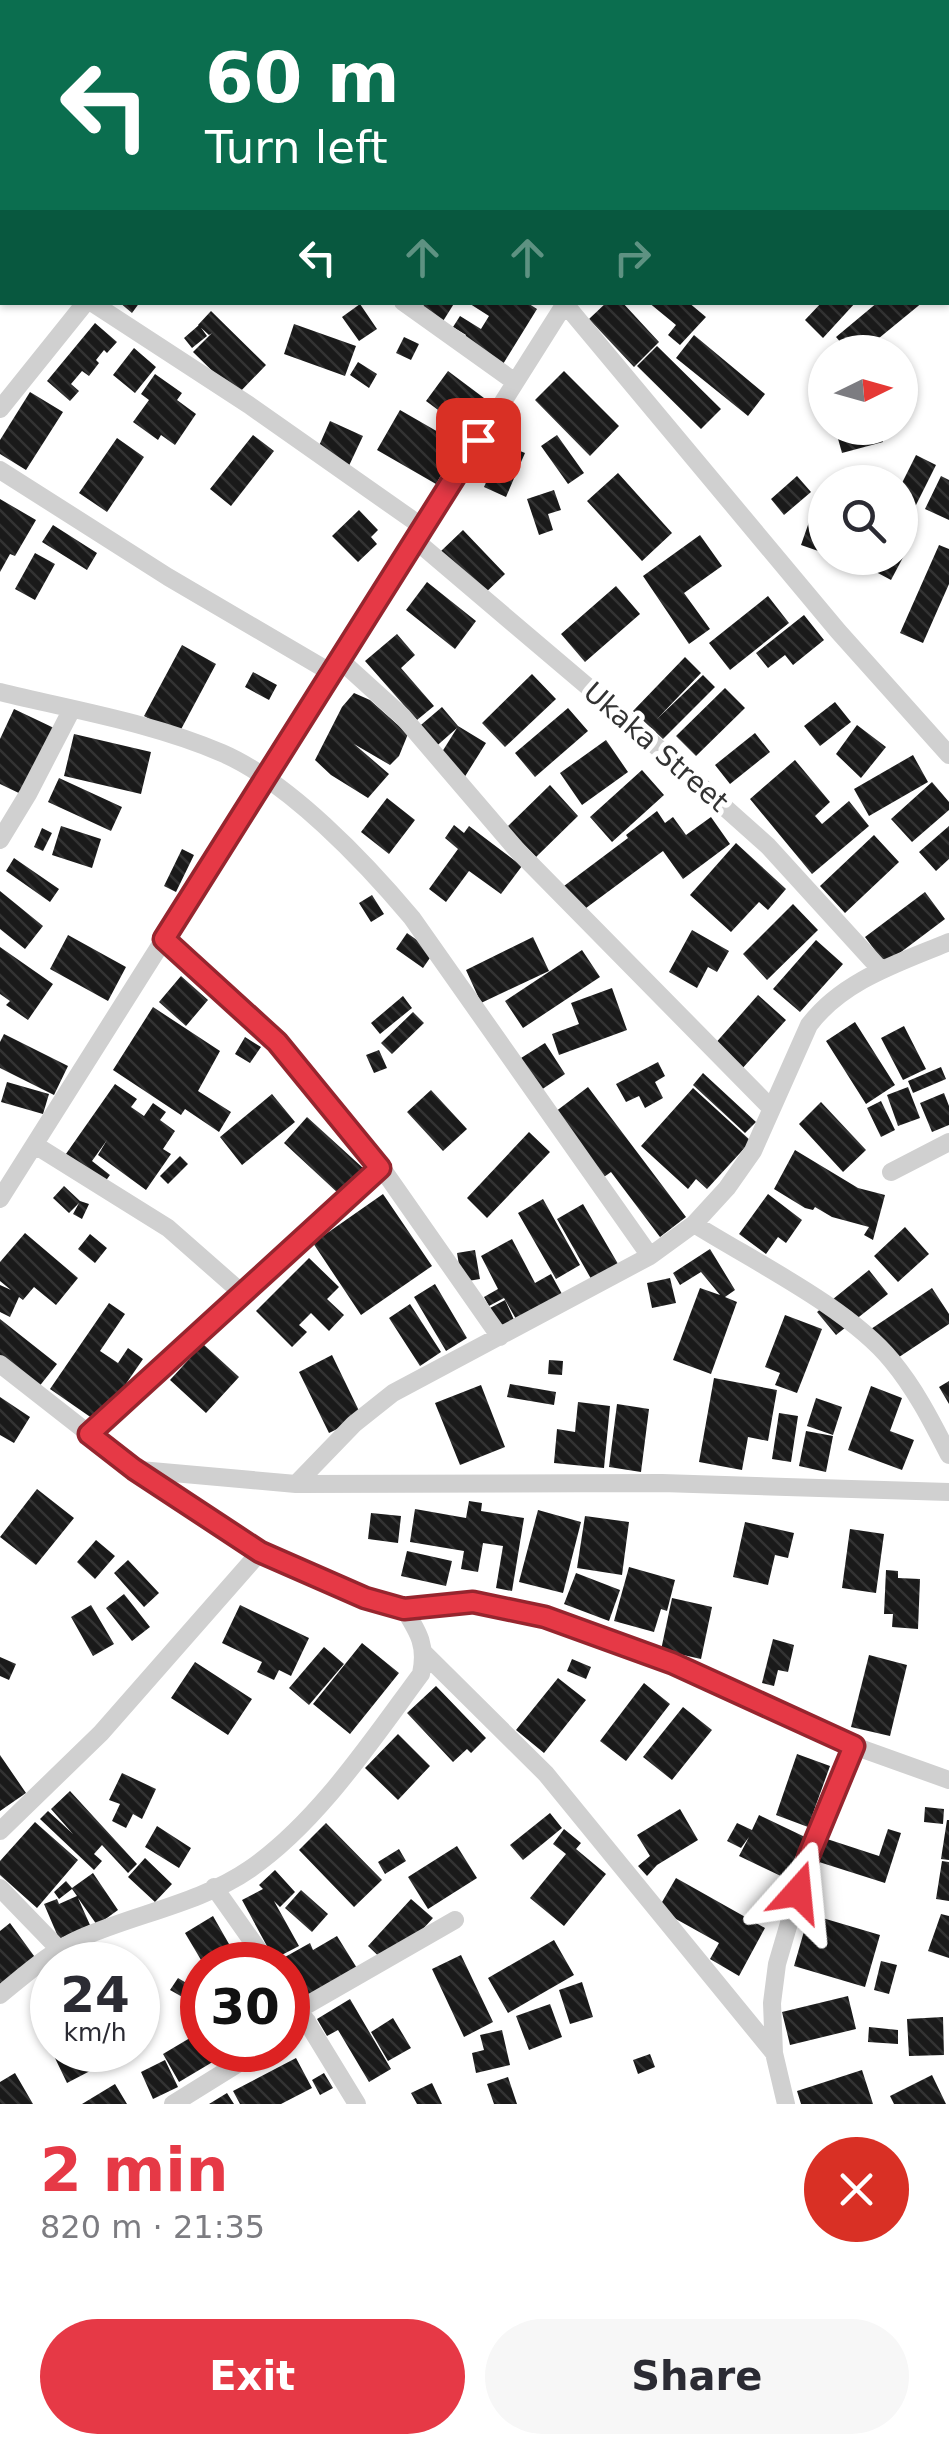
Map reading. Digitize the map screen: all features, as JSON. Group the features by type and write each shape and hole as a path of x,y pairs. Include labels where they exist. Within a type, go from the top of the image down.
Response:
{"street":[{"path":"0,409 86,305"},
{"name":"Ukaka Street","path":"93,305 249,406 420,534 768,846 881,970"},
{"path":"407,305 515,382"},
{"path":"3,1187 34,1145 565,305"},
{"path":"568,305 838,632 949,755"},
{"path":"0,470 168,577 334,666 403,716 517,850 772,1108"},
{"path":"0,692 196,743 265,776 369,867 412,918 650,1256"},
{"path":"0,840 72,709"},
{"path":"164,939 277,1042 380,1168 500,1337"},
{"path":"296,1484 354,1424 393,1393 650,1256 694,1224 753,1152 809,1025 822,1008 881,970 949,942"},
{"path":"891,1172 949,1142"},
{"path":"34,1145 168,1228 242,1292"},
{"path":"89,1434 380,1168"},
{"path":"694,1224 854,1324 891,1359 921,1401 949,1455"},
{"path":"0,1364 134,1469 260,1552 365,1598 404,1609 473,1602 545,1617 672,1663 854,1746 949,1780"},
{"path":"134,1469 296,1484 662,1484 949,1492"},
{"path":"0,1831 101,1734 260,1552"},
{"path":"77,1942 248,1870 270,1854 338,1786 421,1674 425,1654 422,1638 404,1609"},
{"path":"425,1654 546,1774 774,2053"},
{"path":"786,2104 774,2053 772,2003 777,1964 809,1855 854,1746"},
{"path":"214,1887 253,1942"},
{"path":"0,1888 53,1942"},
{"path":"310,2011 455,1920"},
{"path":"0,1994 30,1972"},
{"path":"310,2025 357,2104"},
{"path":"173,2104 225,2072"}],"building":[{"path":"361,305 377,329 359,341 342,317"},
{"path":"424,305 453,305 440,326 419,312"},
{"path":"472,305 531,305 537,309 500,369 461,344 466,335 453,327 460,316 481,329 489,316"},
{"path":"604,305 625,305 659,342 634,367 589,319"},
{"path":"652,305 692,305 706,317 680,345 668,335 676,325"},
{"path":"819,305 853,305 826,335 820,335 805,320"},
{"path":"874,305 919,305 883,335 838,335"},
{"path":"211,311 266,365 237,395 193,352 212,333 209,335 198,325"},
{"path":"95,323 117,342 107,353 104,350 89,376 82,371 71,384 79,391 70,401 47,381"},
{"path":"294,324 356,346 345,376 284,354"},
{"path":"199,325 207,336 192,348 184,338"},
{"path":"694,335 765,394 748,416 676,358"},
{"path":"404,337 419,344 411,360 396,353"},
{"path":"657,346 721,409 701,429 637,366"},
{"path":"134,348 156,367 135,393 113,375"},
{"path":"358,362 377,374 369,388 350,375"},
{"path":"448,371 484,398 472,414 463,407 453,421 426,401"},
{"path":"564,371 619,426 590,456 535,400"},
{"path":"155,374 182,393 177,400 196,414 175,445 161,435 158,440 133,422 149,400 141,394"},
{"path":"30,392 63,412 26,470 0,454 0,440"},
{"path":"400,410 459,444 436,484 377,450"},
{"path":"463,410 471,416 462,427 455,421"},
{"path":"330,421 363,436 346,472 314,457"},
{"path":"253,435 274,451 231,506 210,489"},
{"path":"557,435 584,473 568,484 541,446"},
{"path":"117,438 144,457 107,512 79,493"},
{"path":"503,444 525,453 506,497 484,487"},
{"path":"840,445 872,445 842,453"},
{"path":"916,455 936,465 918,501 918,465 911,465"},
{"path":"618,473 672,533 642,561 587,501"},
{"path":"797,476 808,489 808,495 784,515 771,499"},
{"path":"941,476 949,480 949,520 925,509"},
{"path":"554,490 561,510 548,514 553,530 539,535 527,499"},
{"path":"0,499 36,520 15,556 10,554 0,572"},
{"path":"359,510 378,530 371,537 377,544 358,562 332,536"},
{"path":"53,525 97,553 87,570 42,542"},
{"path":"808,525 808,547 801,545"},
{"path":"463,530 505,574 482,596 440,552"},
{"path":"700,535 722,566 684,593 710,629 689,644 643,576"},
{"path":"939,545 949,549 949,584 923,643 900,633"},
{"path":"35,553 55,564 35,600 15,589"},
{"path":"427,582 476,621 455,649 406,610"},
{"path":"616,586 640,614 585,662 561,634"},
{"path":"768,596 789,623 730,670 709,643"},
{"path":"804,615 824,640 793,665 785,655 768,668 756,653"},
{"path":"397,634 415,655 401,668 434,706 417,720 365,661"},
{"path":"182,645 216,664 178,735 144,716"},
{"path":"685,657 701,673 657,719 703,675 715,687 663,739 633,711"},
{"path":"253,672 277,685 269,700 245,687"},
{"path":"532,674 556,699 505,747 482,723"},
{"path":"725,688 745,708 696,756 676,736"},
{"path":"354,693 370,700 408,734 399,756 390,765 354,744 389,774 368,798 315,760 342,707"},
{"path":"835,702 851,722 820,746 804,726"},
{"path":"442,707 458,726 486,743 464,778 437,760 457,728 432,750 415,730"},
{"path":"568,708 588,731 535,777 515,753"},
{"path":"14,709 54,728 23,795 0,784 0,739"},
{"path":"857,725 886,747 861,778 836,754"},
{"path":"755,733 770,752 730,784 715,765"},
{"path":"74,734 151,752 141,794 64,776"},
{"path":"606,740 628,772 582,805 560,773"},
{"path":"913,755 928,782 869,816 854,789"},
{"path":"795,760 830,802 815,816 822,824 849,801 869,826 812,874 750,799"},
{"path":"642,770 664,795 612,842 590,817"},
{"path":"59,778 122,807 111,831 48,802"},
{"path":"932,782 949,802 949,810 912,842 891,819"},
{"path":"550,785 578,816 536,857 507,827"},
{"path":"387,798 415,820 389,854 361,832"},
{"path":"657,811 665,823 673,817 686,835 711,817 730,844 683,879 663,851 582,911 564,886"},
{"path":"454,825 464,833 469,826 522,866 501,894 469,871 446,902 429,889 458,849 445,838"},
{"path":"61,826 101,839 92,868 52,855"},
{"path":"949,826 949,859 936,871 919,852"},
{"path":"42,828 52,833 43,851 34,847"},
{"path":"874,835 899,862 845,913 820,886"},
{"path":"736,843 786,889 768,910 759,902 731,932 690,895"},
{"path":"182,849 194,855 176,892 164,886"},
{"path":"14,858 59,889 50,902 6,871"},
{"path":"0,891 43,926 25,949 0,929"},
{"path":"925,892 945,919 885,964 865,937"},
{"path":"372,895 384,914 371,922 359,903"},
{"path":"793,904 818,930 767,980 743,954"},
{"path":"692,930 729,951 717,972 708,967 697,988 669,972"},
{"path":"407,933 434,952 423,968 396,949"},
{"path":"68,935 126,967 108,1001 50,969"},
{"path":"533,937 549,971 481,1003 466,970"},
{"path":"816,940 843,964 800,1012 773,989"},
{"path":"0,947 53,984 28,1020 6,1005 10,1001 0,994"},
{"path":"582,950 600,977 523,1028 505,1001"},
{"path":"181,976 208,1000 186,1026 159,1002"},
{"path":"612,988 627,1030 559,1055 552,1034 579,1024 571,1003"},
{"path":"758,995 786,1020 740,1071 713,1046"},
{"path":"403,996 412,1008 380,1034 371,1023"},
{"path":"153,1007 220,1051 198,1091 231,1112 219,1132 185,1109 181,1115 113,1070"},
{"path":"413,1012 424,1023 392,1054 381,1043"},
{"path":"855,1022 895,1085 866,1104 826,1041"},
{"path":"904,1026 926,1069 903,1080 881,1038"},
{"path":"4,1034 68,1066 54,1095 0,1068 0,1042"},
{"path":"245,1037 261,1047 250,1063 235,1054"},
{"path":"545,1043 565,1074 541,1090 521,1058"},
{"path":"379,1050 387,1068 374,1073 366,1055"},
{"path":"658,1062 665,1076 655,1082 663,1098 645,1108 639,1096 626,1102 616,1084"},
{"path":"941,1067 946,1079 913,1093 908,1081"},
{"path":"703,1073 756,1122 745,1133 693,1085"},
{"path":"7,1082 49,1094 43,1114 1,1102"},
{"path":"115,1084 137,1099 131,1107 144,1116 153,1103 166,1112 160,1120 175,1131 163,1149 171,1154 146,1190 98,1155 107,1140 92,1161 110,1175 99,1190 61,1161"},
{"path":"588,1087 686,1217 660,1237 611,1172 604,1177 555,1112"},
{"path":"908,1087 920,1118 898,1126 887,1095"},
{"path":"693,1088 751,1141 707,1189 696,1179 688,1189 641,1146"},
{"path":"431,1090 467,1129 443,1151 407,1112"},
{"path":"944,1093 949,1125 932,1132 920,1103"},
{"path":"272,1094 295,1122 242,1165 220,1137"},
{"path":"881,1101 895,1130 881,1137 867,1108"},
{"path":"821,1102 866,1150 843,1172 799,1124"},
{"path":"307,1117 363,1168 339,1194 284,1143"},
{"path":"529,1132 550,1152 487,1218 467,1198"},
{"path":"795,1150 858,1188 885,1195 873,1240 864,1235 869,1227 832,1217 815,1207 805,1208 774,1189"},
{"path":"180,1156 188,1164 168,1184 160,1176"},
{"path":"64,1186 89,1204 82,1219 73,1214 79,1203 69,1213 53,1198"},
{"path":"383,1194 432,1266 361,1315 313,1243"},
{"path":"768,1194 802,1220 786,1243 778,1237 766,1254 739,1234"},
{"path":"543,1199 580,1265 556,1279 518,1213"},
{"path":"583,1204 621,1269 594,1284 557,1219"},
{"path":"905,1227 929,1254 898,1282 874,1256"},
{"path":"25,1233 78,1278 56,1305 34,1287 23,1300 19,1297 10,1317 0,1312 0,1285 11,1290 0,1281 0,1262"},
{"path":"90,1234 107,1248 95,1263 78,1249"},
{"path":"512,1239 535,1283 551,1274 562,1294 516,1319 504,1298 489,1306 484,1297 498,1289 481,1256"},
{"path":"710,1249 735,1290 725,1297 737,1302 711,1374 673,1360 700,1288 720,1295 701,1272 680,1285 673,1273"},
{"path":"475,1250 480,1279 462,1282 457,1253"},
{"path":"309,1258 339,1287 327,1299 344,1315 329,1331 311,1313 299,1325 307,1332 292,1347 256,1311"},
{"path":"869,1270 888,1294 836,1335 817,1312"},
{"path":"670,1278 676,1303 652,1308 647,1283"},
{"path":"435,1284 467,1338 446,1351 414,1297"},
{"path":"932,1288 949,1314 949,1324 890,1363 868,1331"},
{"path":"505,1300 515,1322 497,1330 488,1309"},
{"path":"109,1303 125,1314 100,1351 118,1363 128,1348 143,1359 99,1423 50,1389"},
{"path":"410,1304 441,1352 420,1366 389,1318"},
{"path":"785,1315 822,1329 797,1393 775,1385 780,1373 765,1367"},
{"path":"0,1319 57,1364 38,1388 0,1358"},
{"path":"203,1344 239,1377 206,1413 170,1380"},
{"path":"332,1355 362,1417 329,1433 299,1372"},
{"path":"549,1360 563,1361 562,1375 548,1374"},
{"path":"714,1378 777,1390 768,1441 748,1437 742,1470 699,1462"},
{"path":"949,1381 949,1404 939,1387"},
{"path":"510,1384 556,1392 554,1405 507,1397"},
{"path":"481,1385 505,1447 460,1465 435,1403"},
{"path":"871,1386 902,1398 890,1431 914,1440 902,1470 848,1450"},
{"path":"0,1397 30,1417 14,1443 0,1435"},
{"path":"816,1398 842,1407 833,1435 807,1426"},
{"path":"578,1402 610,1406 604,1468 554,1463 557,1429 575,1432"},
{"path":"617,1404 649,1409 641,1472 609,1467"},
{"path":"779,1413 798,1416 791,1462 772,1459"},
{"path":"806,1431 833,1436 826,1472 799,1466"},
{"path":"37,1489 74,1518 36,1565 0,1537"},
{"path":"469,1501 482,1503 481,1511 524,1518 512,1591 496,1588 503,1546 483,1543 478,1572 461,1569 464,1551 410,1542 415,1509 466,1518"},
{"path":"538,1510 581,1522 563,1593 519,1582"},
{"path":"371,1513 401,1516 398,1543 368,1539"},
{"path":"585,1516 629,1522 622,1575 577,1568"},
{"path":"745,1522 794,1533 788,1558 775,1555 768,1585 733,1577"},
{"path":"850,1529 884,1534 876,1593 842,1588"},
{"path":"96,1540 115,1556 95,1579 77,1562"},
{"path":"407,1551 452,1561 446,1586 401,1576"},
{"path":"128,1560 159,1593 144,1607 114,1573"},
{"path":"629,1567 675,1580 667,1611 661,1609 654,1632 614,1621"},
{"path":"886,1570 898,1571 898,1578 920,1579 918,1629 892,1627 893,1614 884,1614"},
{"path":"576,1573 620,1590 609,1621 564,1604"},
{"path":"124,1594 150,1627 132,1641 106,1608"},
{"path":"672,1598 712,1607 701,1659 661,1650"},
{"path":"91,1605 114,1644 93,1656 71,1617"},
{"path":"240,1605 309,1638 291,1676 279,1670 274,1680 257,1672 262,1662 222,1643"},
{"path":"773,1639 794,1645 788,1672 778,1670 774,1686 762,1683"},
{"path":"362,1643 399,1673 350,1734 313,1704"},
{"path":"324,1647 344,1664 309,1705 289,1688"},
{"path":"869,1655 907,1665 890,1736 851,1727"},
{"path":"0,1657 16,1664 9,1680 0,1676"},
{"path":"572,1659 591,1667 586,1679 567,1671"},
{"path":"195,1662 252,1699 228,1735 171,1698"},
{"path":"558,1678 586,1700 544,1753 516,1730"},
{"path":"644,1683 670,1704 626,1761 600,1741"},
{"path":"436,1686 486,1738 471,1753 467,1749 453,1762 407,1713"},
{"path":"683,1707 712,1730 672,1780 643,1757"},
{"path":"398,1734 430,1766 398,1800 365,1768"},
{"path":"797,1754 830,1766 808,1827 776,1815"},
{"path":"0,1755 26,1793 0,1811"},
{"path":"122,1773 156,1789 142,1819 133,1814 126,1828 112,1821 120,1804 109,1800"},
{"path":"70,1791 137,1864 128,1873 102,1845 94,1854 102,1861 94,1870 40,1819 48,1811 73,1834 51,1809"},
{"path":"925,1807 944,1809 943,1824 924,1822"},
{"path":"680,1809 698,1840 657,1865 647,1876 638,1866 650,1856 637,1835"},
{"path":"550,1813 562,1828 523,1860 510,1845"},
{"path":"759,1815 805,1837 785,1878 739,1856 749,1837 741,1848 727,1841 737,1823 752,1830"},
{"path":"949,1820 949,1860 941,1859"},
{"path":"35,1822 78,1860 37,1908 0,1875 0,1861"},
{"path":"326,1823 382,1880 354,1907 299,1850"},
{"path":"157,1826 191,1848 179,1868 145,1847"},
{"path":"564,1829 581,1843 576,1849 606,1874 564,1926 530,1898 566,1854 553,1844"},
{"path":"888,1829 901,1833 885,1883 819,1862 827,1839 879,1856"},
{"path":"457,1846 477,1878 428,1909 408,1877"},
{"path":"399,1849 406,1861 385,1874 378,1862"},
{"path":"145,1858 172,1884 155,1902 128,1877"},
{"path":"942,1861 949,1862 949,1901 936,1899"},
{"path":"275,1870 295,1892 280,1907 274,1901 297,1942 265,1942 242,1900 263,1889 259,1885"},
{"path":"93,1873 118,1910 97,1925 78,1898 90,1925 59,1939 44,1904 57,1899 59,1904 77,1896 72,1889 59,1899 54,1892 66,1881 72,1888"},
{"path":"676,1878 765,1928 739,1976 710,1959 719,1943 658,1909"},
{"path":"301,1890 328,1914 312,1932 285,1908"},
{"path":"411,1899 433,1918 389,1966 368,1946"},
{"path":"809,1914 880,1935 865,1987 794,1966"},
{"path":"941,1914 949,1916 949,1958 928,1951"},
{"path":"213,1916 228,1942 190,1942 185,1933"},
{"path":"10,1923 30,1950 30,1965 0,1987 0,1931"},
{"path":"337,1936 360,1973 310,2001 310,1943 313,1950"},
{"path":"554,1940 574,1975 508,2013 488,1978"},
{"path":"461,1955 493,2022 464,2037 432,1969"},
{"path":"881,1961 897,1965 889,1994 874,1990"},
{"path":"178,1978 180,1979 180,1996 170,1990"},
{"path":"582,1982 593,2017 570,2024 559,1990"},
{"path":"848,1996 856,2029 790,2045 782,2012"},
{"path":"350,1999 391,2069 369,2082 338,2030 327,2036 317,2019"},
{"path":"550,2004 562,2037 529,2050 516,2016"},
{"path":"943,2017 944,2055 909,2056 907,2019"},
{"path":"393,2018 411,2048 388,2061 371,2032"},
{"path":"869,2027 898,2030 898,2044 868,2042"},
{"path":"502,2030 510,2065 476,2073 472,2053 484,2050 480,2035"},
{"path":"180,2044 180,2072 196,2072 179,2082 163,2054"},
{"path":"650,2054 655,2067 638,2074 633,2060"},
{"path":"165,2060 178,2087 153,2099 141,2072 160,2072 160,2062"},
{"path":"862,2070 873,2104 801,2104 797,2091"},
{"path":"62,2072 88,2072 67,2083"},
{"path":"269,2072 303,2072 312,2088 281,2104 240,2104 233,2091"},
{"path":"15,2073 33,2104 0,2104 0,2082"},
{"path":"324,2073 333,2088 320,2095 312,2080"},
{"path":"932,2075 946,2104 894,2104 890,2096"},
{"path":"508,2077 517,2104 494,2104 487,2084"},
{"path":"432,2083 442,2104 417,2104 411,2093"},
{"path":"115,2084 127,2104 82,2104"},
{"path":"227,2093 234,2104 209,2104"}],"route":[{"path":"478,440 164,939 277,1042 380,1168 89,1434 134,1469 260,1552 387,1607 473,1602 545,1617 672,1663 854,1746 798,1892"}]}
